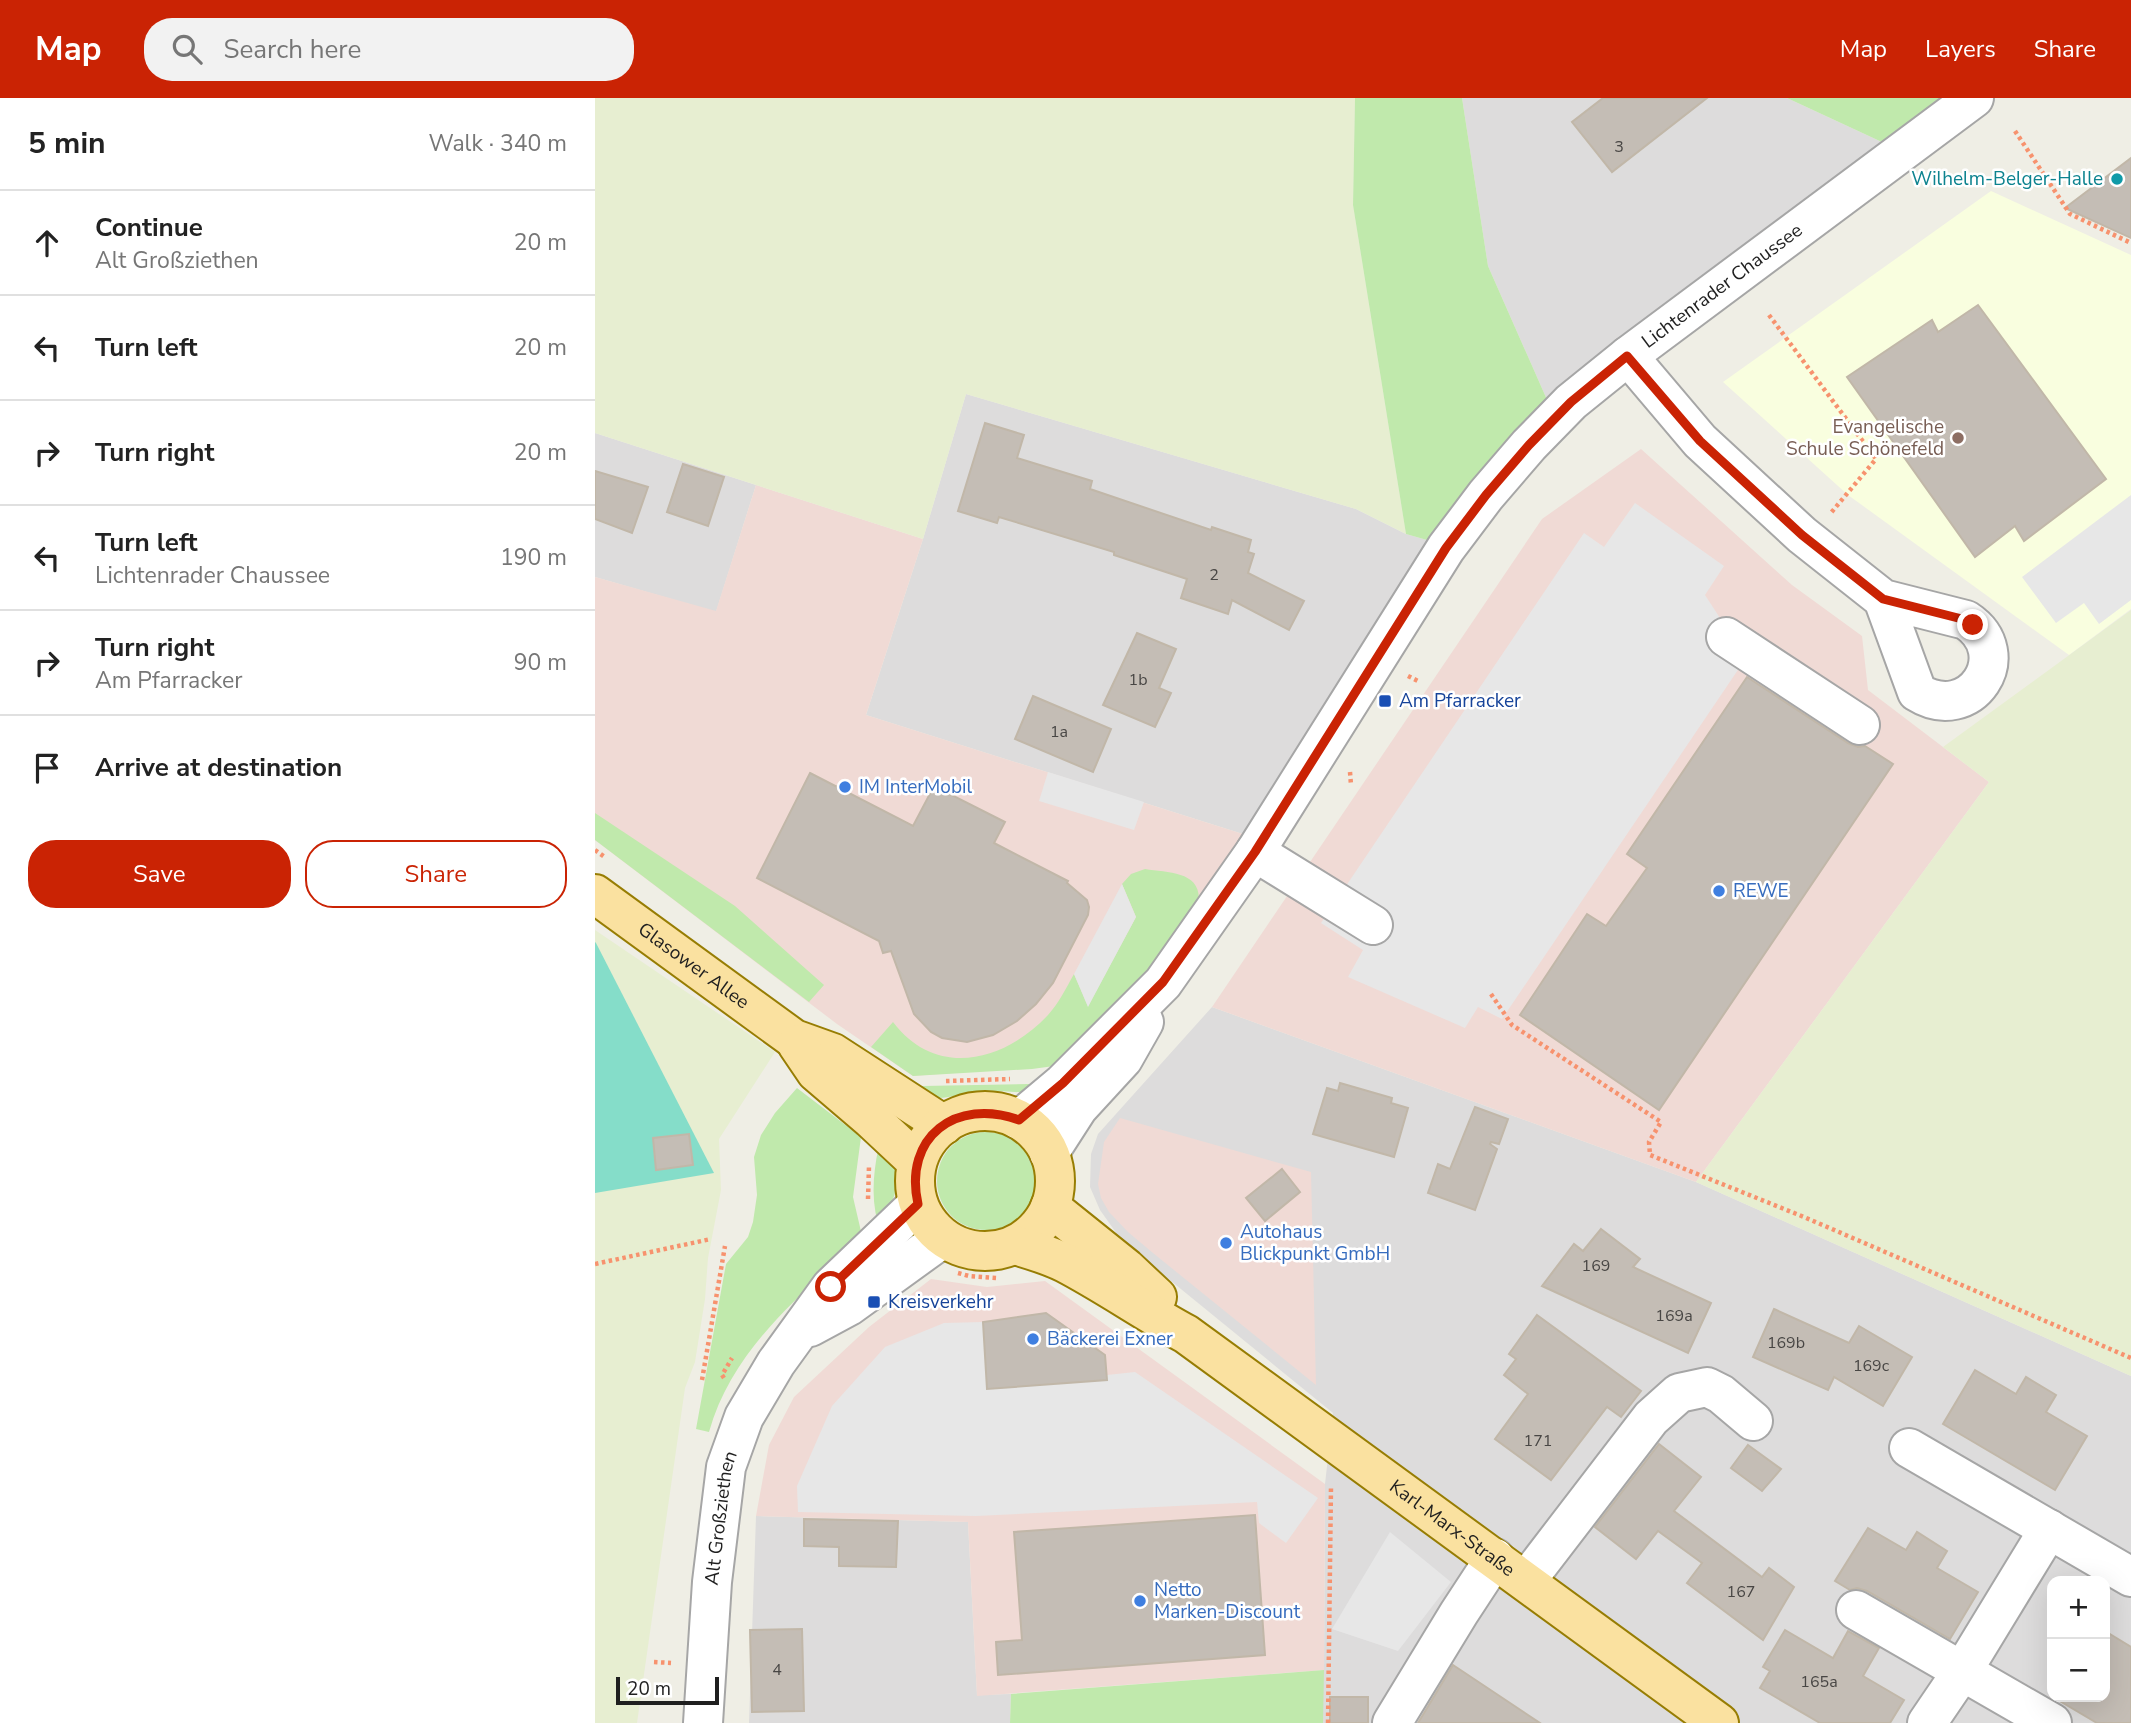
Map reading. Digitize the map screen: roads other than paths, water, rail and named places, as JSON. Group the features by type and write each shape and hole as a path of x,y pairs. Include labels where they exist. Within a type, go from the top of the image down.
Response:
{"main road":[{"name":"Glasower Allee","path":"595,894 794,1040 833,1053 944,1125"},
{"name":"Glasower Allee","path":"794,1040 816,1072 917,1163"},
{"path":"1000,1113 1019,1120 1036,1134 1049,1153 1055,1189 1050,1207 1036,1229 1009,1261 997,1250 978,1251 960,1247 946,1254 918,1204 915,1191 917,1163 927,1141 944,1125 961,1115 1000,1113"},
{"name":"Karl-Marx-Straße","path":"1050,1207 1148,1289 1186,1334"},
{"name":"Karl-Marx-Straße","path":"1009,1261 1064,1262 1186,1334 1719,1723"}],"street":[{"name":"Lichtenrader Chaussee","path":"1019,1120 1063,1083 1163,982 1255,852 1446,548 1486,495 1529,445 1571,402 1627,356 1973,98"},
{"path":"1627,356 1700,441 1802,535 1883,599"},
{"path":"1725,637 1860,725"},
{"path":"1255,852 1373,925"},
{"name":"Lichtenrader Chaussee","path":"1049,1153 1078,1108 1122,1059 1139,1034 1163,982"},
{"name":"Alt Großziethen","path":"703,1723 712,1582 726,1466 732,1444 758,1389 831,1287 918,1204"},
{"name":"Alt Großziethen","path":"799,1333 946,1254"},
{"path":"1526,1581 1651,1418 1679,1393 1707,1387 1721,1394 1753,1422"},
{"path":"1909,1448 2131,1577"},
{"path":"1927,1723 1963,1670 2049,1529"},
{"path":"1392,1723 1495,1558"},
{"path":"1856,1610 2052,1723"}],"place":[{"name":"Wilhelm-Belger-Halle","path":"2117,179"},
{"name":"Evangelische Schule Schönefeld","path":"1958,438"},
{"name":"Am Pfarracker","path":"1385,701"},
{"name":"IM InterMobil","path":"845,787"},
{"name":"REWE","path":"1719,891"},
{"name":"Autohaus Blickpunkt GmbH","path":"1226,1243"},
{"name":"Kreisverkehr","path":"874,1302"},
{"name":"Bäckerei Exner","path":"1033,1339"},
{"name":"Netto Marken-Discount","path":"1140,1601"}]}
